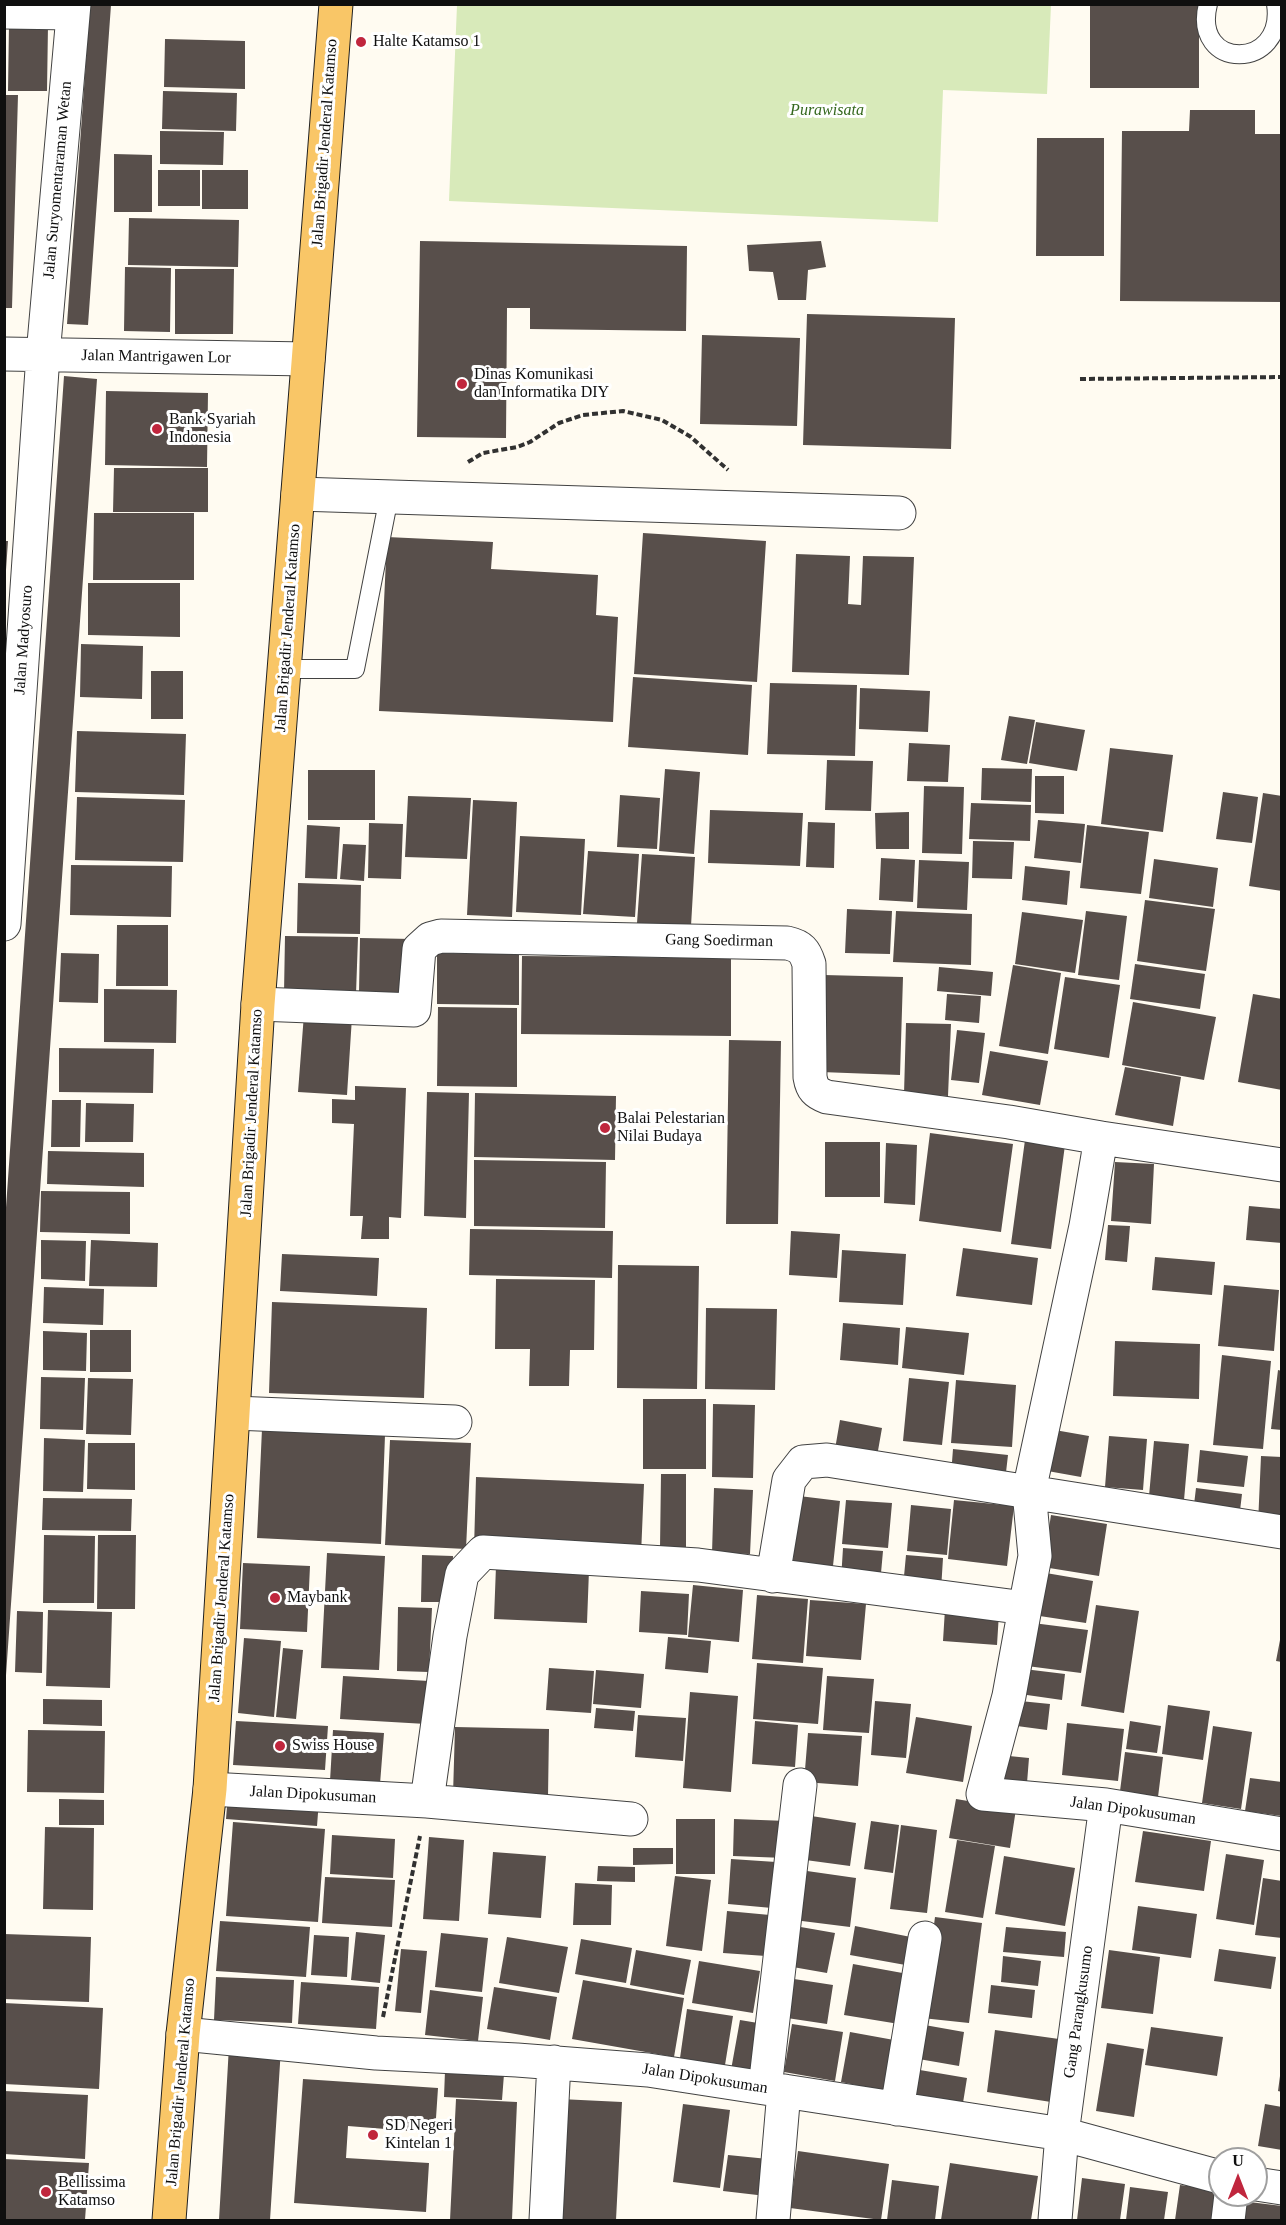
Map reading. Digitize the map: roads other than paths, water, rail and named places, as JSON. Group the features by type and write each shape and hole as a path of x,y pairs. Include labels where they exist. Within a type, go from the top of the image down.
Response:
{"main road":[{"name":"Jalan Brigadir Jenderal Katamso","path":"169,2220 183,2034 210,1789 258,1004 336,4"}],"street":[{"path":"4,12 74,9"},
{"name":"Jalan Suryomentaraman Wetan","path":"43,355 74,9"},
{"name":"Jalan Mantrigawen Lor","path":"4,354 308,359"},
{"name":"Jalan Madyosuro","path":"4,924 10,778 43,355"},
{"path":"298,494 899,513"},
{"name":"Gang Soedirman","path":"258,1004 414,1010 419,949 430,939 441,936 787,942 798,946 805,952 809,964 810,1077 812,1087 817,1093 827,1097 1009,1122 1101,1138"},
{"path":"427,1801 450,1636 462,1574 483,1552 698,1565 1025,1608 1035,1556 1029,1491 1086,1226 1101,1138 1281,1165"},
{"path":"234,1413 455,1422"},
{"path":"773,1576 789,1480 803,1462 827,1460 1281,1532"},
{"name":"Jalan Dipokusuman","path":"1025,1608 1009,1696 983,1794 1106,1805 1281,1834"},
{"path":"773,2220 775,2090 800,1785"},
{"name":"Jalan Dipokusuman","path":"210,1789 427,1801 631,1818"},
{"name":"Gang Parangkusumo","path":"1055,2220 1062,2134 1106,1805"},
{"path":"897,2109 926,1938"},
{"name":"Jalan Dipokusuman","path":"183,2034 376,2053 554,2062 648,2070 1062,2134 1208,2174"},
{"path":"546,2220 554,2062"}],"lane":[{"path":"1208,4 1205,20 1208,34 1216,45 1229,53 1244,55 1258,52 1269,44 1277,31 1279,13"},
{"path":"284,669 355,669 389,497"}],"place":[{"name":"Halte Katamso 1","path":"361,42"},
{"name":"Dinas Komunikasi dan Informatika DIY","path":"462,384"},
{"name":"Bank Syariah Indonesia","path":"157,429"},
{"name":"Balai Pelestarian Nilai Budaya","path":"605,1128"},
{"name":"Maybank","path":"275,1598"},
{"name":"Swiss House","path":"280,1746"},
{"name":"SD Negeri Kintelan 1","path":"373,2135"},
{"name":"Bellissima Katamso","path":"46,2192"}],"park label":[{"name":"Purawisata","path":"827,111"}]}
